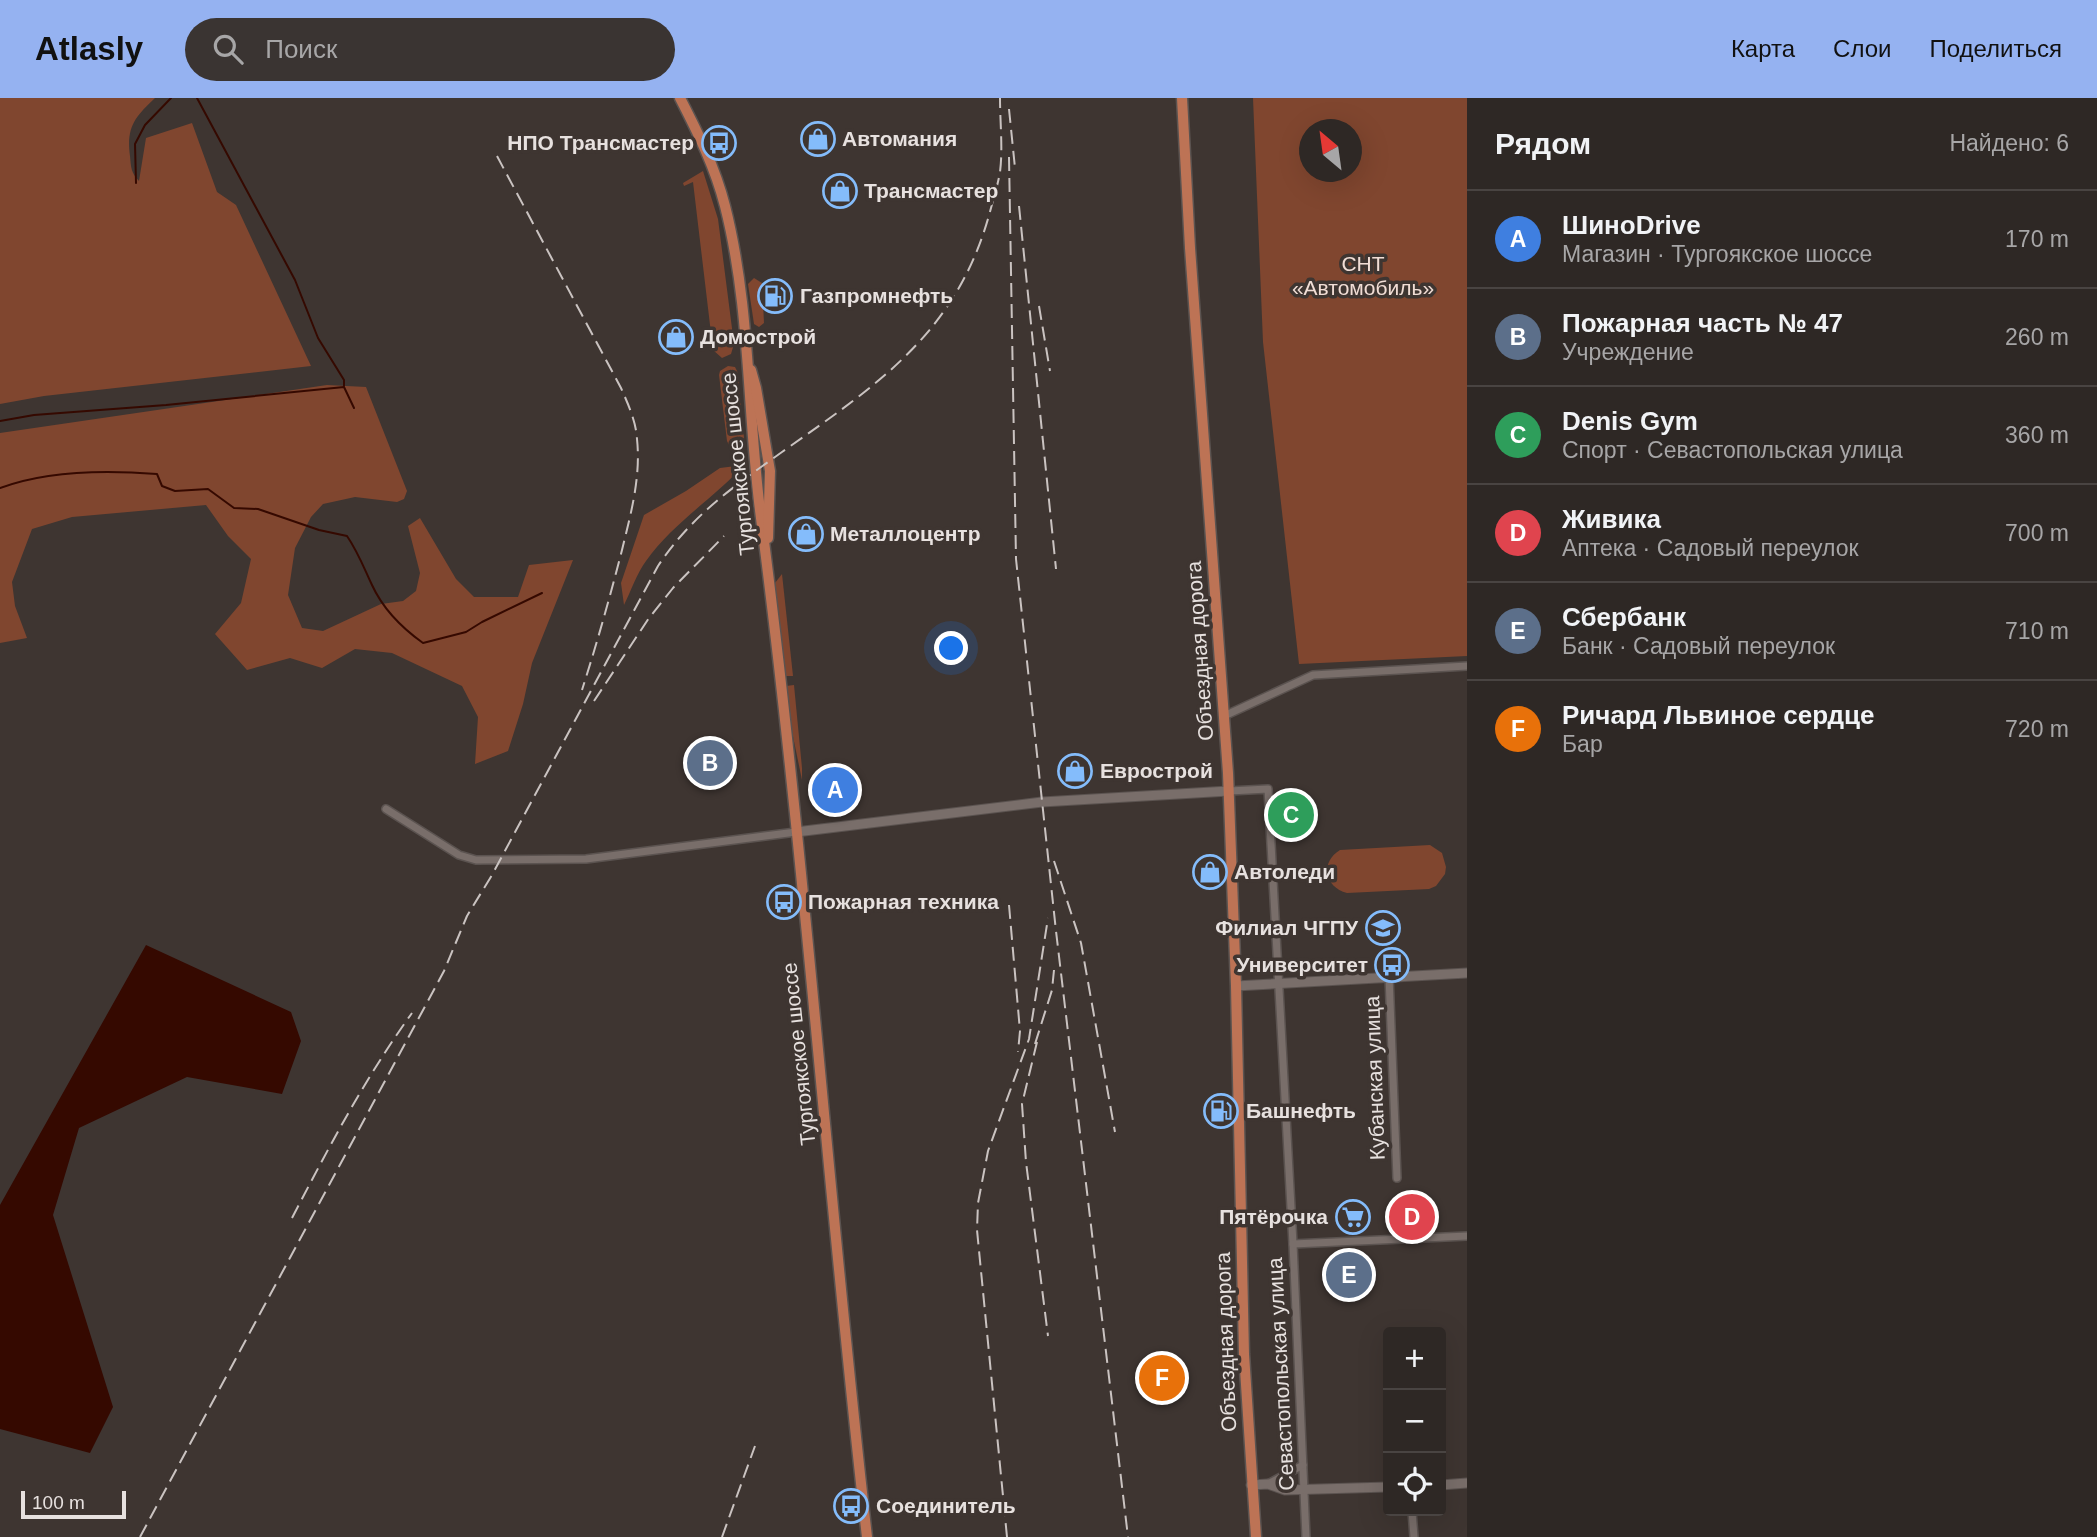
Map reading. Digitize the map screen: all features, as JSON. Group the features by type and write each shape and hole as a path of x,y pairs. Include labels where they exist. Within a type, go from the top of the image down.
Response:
{"main road":[{"name":"Тургоякское шоссе","path":"680,98 706,150 725,207 736,262 747,358 756,388 770,471 768,567 867,1537"},
{"name":"Объездная дорога","path":"1182,98 1190,248 1229,791 1244,1354 1256,1537"}],"street":[{"path":"1224,716 1313,675 1467,666"},
{"name":"Севастопольская улица","path":"1229,791 1268,789 1306,1537"},
{"path":"386,809 459,855 476,860 586,859 1042,802 1229,791"},
{"path":"1236,986 1467,973"},
{"name":"Кубанская улица","path":"1389,976 1397,1178"},
{"path":"1293,1244 1467,1236"},
{"path":"1268,1484 1303,1465"},
{"path":"1446,1485 1467,1483"},
{"path":"1251,1485 1268,1484 1285,1490 1383,1487"},
{"path":"1412,1516 1414,1537"}],"green space":[{"path":"0,98 155,98 137,117 129,137 131,167 139,181 146,138 192,123 217,192 236,205 311,366 44,396 0,404"},
{"name":"СНТ «Автомобиль»","path":"1253,98 1467,98 1467,656 1299,664 1263,342"},
{"path":"703,171 718,219 734,344 731,354 722,358 713,350 693,182 684,186 683,183"},
{"path":"754,278 762,283 764,323 759,327 754,324 748,284"},
{"path":"728,366 735,367 738,373 744,438 743,442 735,446 729,445 727,441 719,375 720,371"},
{"path":"327,385 366,387 407,491 404,499 397,502 355,497 323,504 311,517 295,548 288,595 302,628 323,631 381,604 403,601 416,591 420,573 408,526 420,518 456,579 474,597 518,597 529,565 573,560 532,663 523,704 508,751 475,764 478,717 462,686 392,653 355,649 322,668 290,658 247,670 215,634 241,603 251,559 228,536 206,505 72,517 32,529 12,582 15,606 27,638 0,643 0,433"},
{"path":"744,465 657,547 640,571 624,605 621,583 644,515 720,468"},
{"path":"782,574 793,676 785,676 775,583"},
{"path":"794,685 802,768 802,780 786,686"},
{"path":"1430,845 1442,853 1446,867 1445,874 1436,886 1429,889 1347,893 1333,885 1327,874 1329,861 1340,850"}],"shaded area":[{"path":"146,945 291,1012 301,1041 282,1094 187,1077 79,1128 53,1215 113,1407 90,1453 0,1429 0,1205"}],"waterway":[{"path":"136,183 135,144 145,125 171,98"},
{"path":"197,98 295,280 318,338 344,380 344,386"},
{"path":"0,421 34,415 344,387 354,408"},
{"path":"0,488 38,478 78,473 157,474 162,486 175,491 208,489 234,508 258,509 319,530 347,536 387,610 423,643 466,632 542,593"}],"railway":[{"path":"140,1537 444,971 467,916 492,875 658,566 685,532 714,503 883,377 937,321 959,288 977,251 1000,172 1000,98"},
{"path":"1009,109 1015,168"},
{"path":"497,156 621,388 636,432 638,467 632,509 582,690"},
{"path":"1009,157 1016,559 1056,931 1128,1537"},
{"path":"1019,206 1056,569"},
{"path":"1039,306 1050,371"},
{"path":"594,701 649,618 673,588 724,536"},
{"path":"1054,861 1081,943 1115,1132"},
{"path":"1009,905 1020,1031 1018,1052"},
{"path":"1007,1537 977,1230 978,1203 988,1151 1029,1039 1048,918"},
{"path":"1035,1044 1052,990 1054,970"},
{"path":"292,1218 363,1088 412,1013"},
{"path":"1037,1042 1022,1104 1026,1162 1048,1336"},
{"path":"722,1537 755,1446"}],"place":[{"name":"Автомания","path":"818,139"},
{"name":"НПО Трансмастер","path":"719,143"},
{"name":"Трансмастер","path":"840,191"},
{"name":"Газпромнефть","path":"775,296"},
{"name":"Домострой","path":"676,337"},
{"name":"Металлоцентр","path":"806,534"},
{"name":"Пожарная часть № 47","path":"710,763"},
{"name":"Еврострой","path":"1075,771"},
{"name":"ШиноDrive","path":"835,790"},
{"name":"Denis Gym","path":"1291,815"},
{"name":"Автоледи","path":"1210,872"},
{"name":"Пожарная техника","path":"784,902"},
{"name":"Филиал ЧГПУ","path":"1383,928"},
{"name":"Университет","path":"1392,965"},
{"name":"Башнефть","path":"1221,1111"},
{"name":"Пятёрочка","path":"1353,1217"},
{"name":"Живика","path":"1412,1217"},
{"name":"Сбербанк","path":"1349,1275"},
{"name":"Ричард Львиное сердце","path":"1162,1378"},
{"name":"Соединитель","path":"851,1506"}]}
